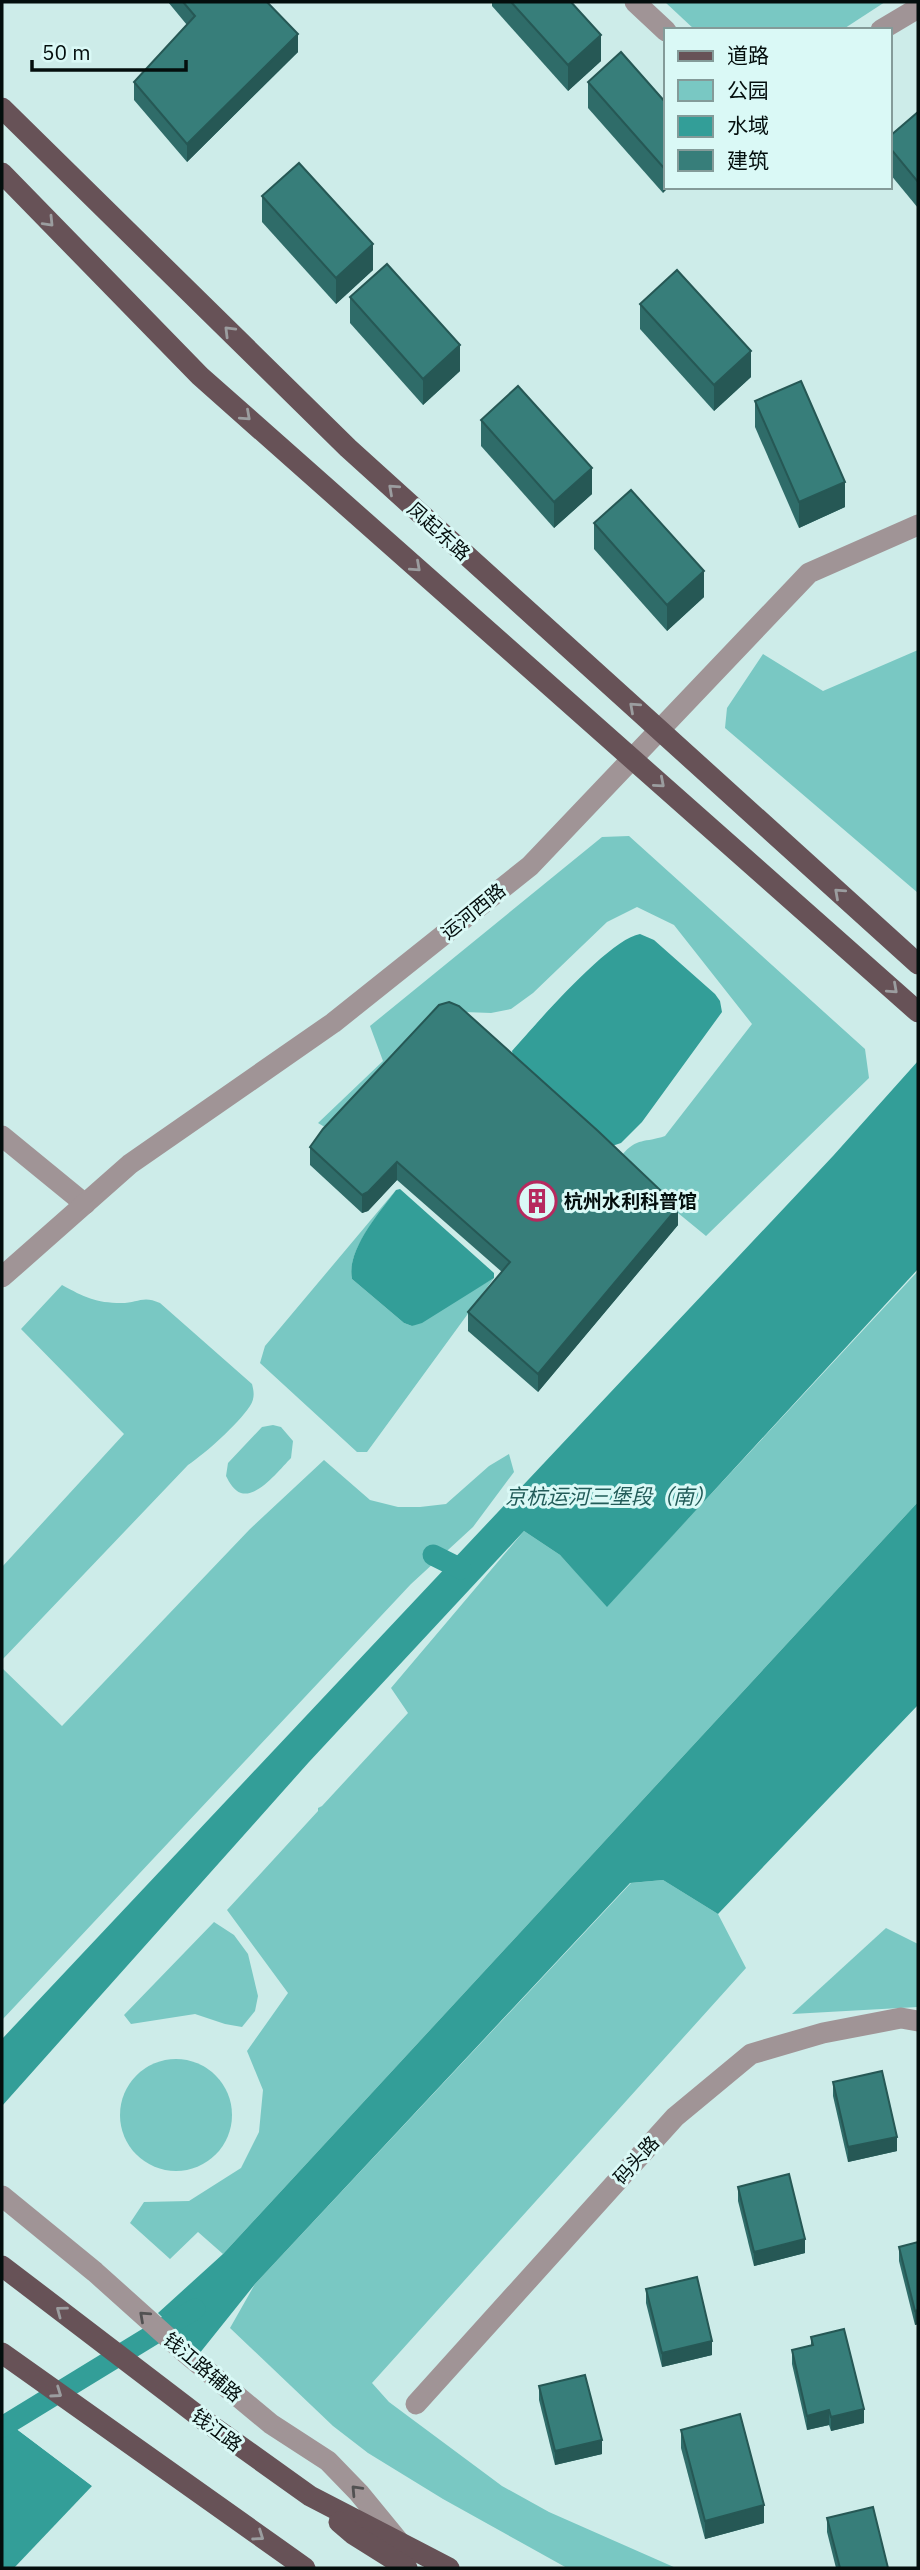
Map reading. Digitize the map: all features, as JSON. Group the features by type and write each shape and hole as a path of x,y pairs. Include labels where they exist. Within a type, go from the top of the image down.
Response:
{"main road":[{"name":"凤起东路","path":"2,108 348,448 918,964"},
{"path":"2,173 200,376 918,1012"},
{"name":"钱江路","path":"2,2266 252,2456 310,2496 449,2568"},
{"path":"2,2353 304,2567"},
{"path":"310,2496 353,2534 407,2568"}],"street":[{"path":"635,2 664,29"},
{"path":"884,28 918,8"},
{"name":"运河西路","path":"2,1277 131,1164 333,1023 530,866 809,573 918,525"},
{"path":"2,1136 85,1204"},
{"name":"码头路","path":"416,2404 675,2117 751,2054 822,2033 901,2018 918,2021"},
{"name":"钱江路辅路","path":"2,2196 95,2272 183,2351 271,2424 328,2461 359,2493 400,2543"}],"green space":[{"path":"665,2 885,2 845,28 693,28"},
{"path":"918,650 918,893 725,728 727,708 763,654 823,691"},
{"path":"629,836 865,1049 869,1078 706,1236 678,1213 622,1155 637,1143 665,1136 752,1024 674,925 637,907 607,922 533,993 511,1009 491,1013 464,1012 328,1129 318,1123 383,1061 370,1026 602,837"},
{"path":"396,1190 359,1244 354,1256 352,1279 404,1323 412,1326 494,1278 367,1452 357,1452 260,1363 265,1346"},
{"path":"918,1271 918,1502 223,2254 198,2232 170,2259 130,2223 144,2202 189,2201 241,2168 259,2132 263,2090 247,2051 288,1993 227,1910 408,1713 391,1688 524,1531 560,1555 607,1606"},
{"path":"62,1285 104,1302 127,1303 145,1299 160,1303 252,1384 254,1392 250,1406 230,1430 188,1465 2,1660 2,1567 124,1434 21,1329"},
{"path":"262,1427 281,1427 293,1441 291,1458 261,1487 248,1493 238,1492 226,1476 228,1463"},
{"path":"509,1454 514,1472 473,1527 411,1584 2,2020 2,1668 62,1726 250,1529 324,1460 370,1500 398,1507 420,1507 446,1504 489,1466"},
{"path":"663,1880 718,1914 746,1968 372,2383 389,2402 502,2486 549,2512 676,2568 567,2568 443,2499 368,2453 333,2426 230,2328 255,2284 631,1883"},
{"path":"214,1922 234,1935 248,1954 258,1996 255,2011 242,2027 195,2014 131,2024 124,2015"},
{"path":"886,1928 918,1944 918,2007 792,2014"},
{"path":"176,2059 197,2063 216,2075 228,2094 232,2115 228,2136 216,2155 197,2167 176,2171 155,2167 136,2155 124,2136 120,2115 124,2094 136,2075 155,2063"}],"water":[{"path":"640,934 654,940 715,994 720,1001 722,1012 642,1122 621,1143 612,1146 514,1060 512,1051 592,966 627,939"},
{"name":"京杭运河三堡段（南）","path":"918,1061 918,1269 607,1607 560,1555 524,1531 309,1762 2,2106 2,2039 833,1156"},
{"path":"400,1189 494,1273 494,1278 422,1323 412,1326 404,1323 352,1279 354,1256 359,1244 396,1190"},
{"path":"918,1502 918,1705 718,1914 663,1880 630,1883 255,2284 199,2354 158,2313 223,2254"},
{"path":"2,2418 92,2486 14,2568 2,2568"}],"pier":[{"path":"2,2415 94,2483 95,2488 2,2418"}],"building":[{"path":"183,2 267,2 298,34 187,144 134,82 195,16"},
{"path":"511,2 571,2 601,35 568,65"},
{"path":"621,52 664,101 663,167 588,82"},
{"path":"918,112 918,182 892,150 892,134"},
{"path":"299,163 373,244 336,278 262,196"},
{"path":"387,264 460,345 423,379 350,297"},
{"path":"677,270 751,351 714,385 640,304"},
{"path":"801,381 845,482 799,502 755,401"},
{"path":"518,386 592,468 554,502 481,420"},
{"path":"631,490 704,571 667,605 594,523"},
{"name":"杭州水利科普馆","path":"449,1002 459,1006 678,1207 538,1374 468,1312 510,1262 397,1162 362,1195 310,1147 323,1129 439,1005"},
{"path":"882,2071 897,2137 848,2147 833,2082"},
{"path":"789,2174 805,2239 754,2252 738,2187"},
{"path":"918,2242 918,2310 915,2311 899,2247"},
{"path":"697,2277 712,2341 662,2353 646,2289"},
{"path":"844,2329 864,2409 831,2417 829,2410 807,2416 792,2350 813,2345 811,2337"},
{"path":"585,2375 602,2440 555,2451 539,2386"},
{"path":"740,2414 764,2505 705,2521 681,2430"},
{"path":"873,2507 888,2568 840,2568 827,2518"}],"waterway":[{"path":"433,1555 461,1569"},
{"path":"2,2427 195,2309"}],"place":[{"name":"杭州水利科普馆","path":"537,1201"}]}
